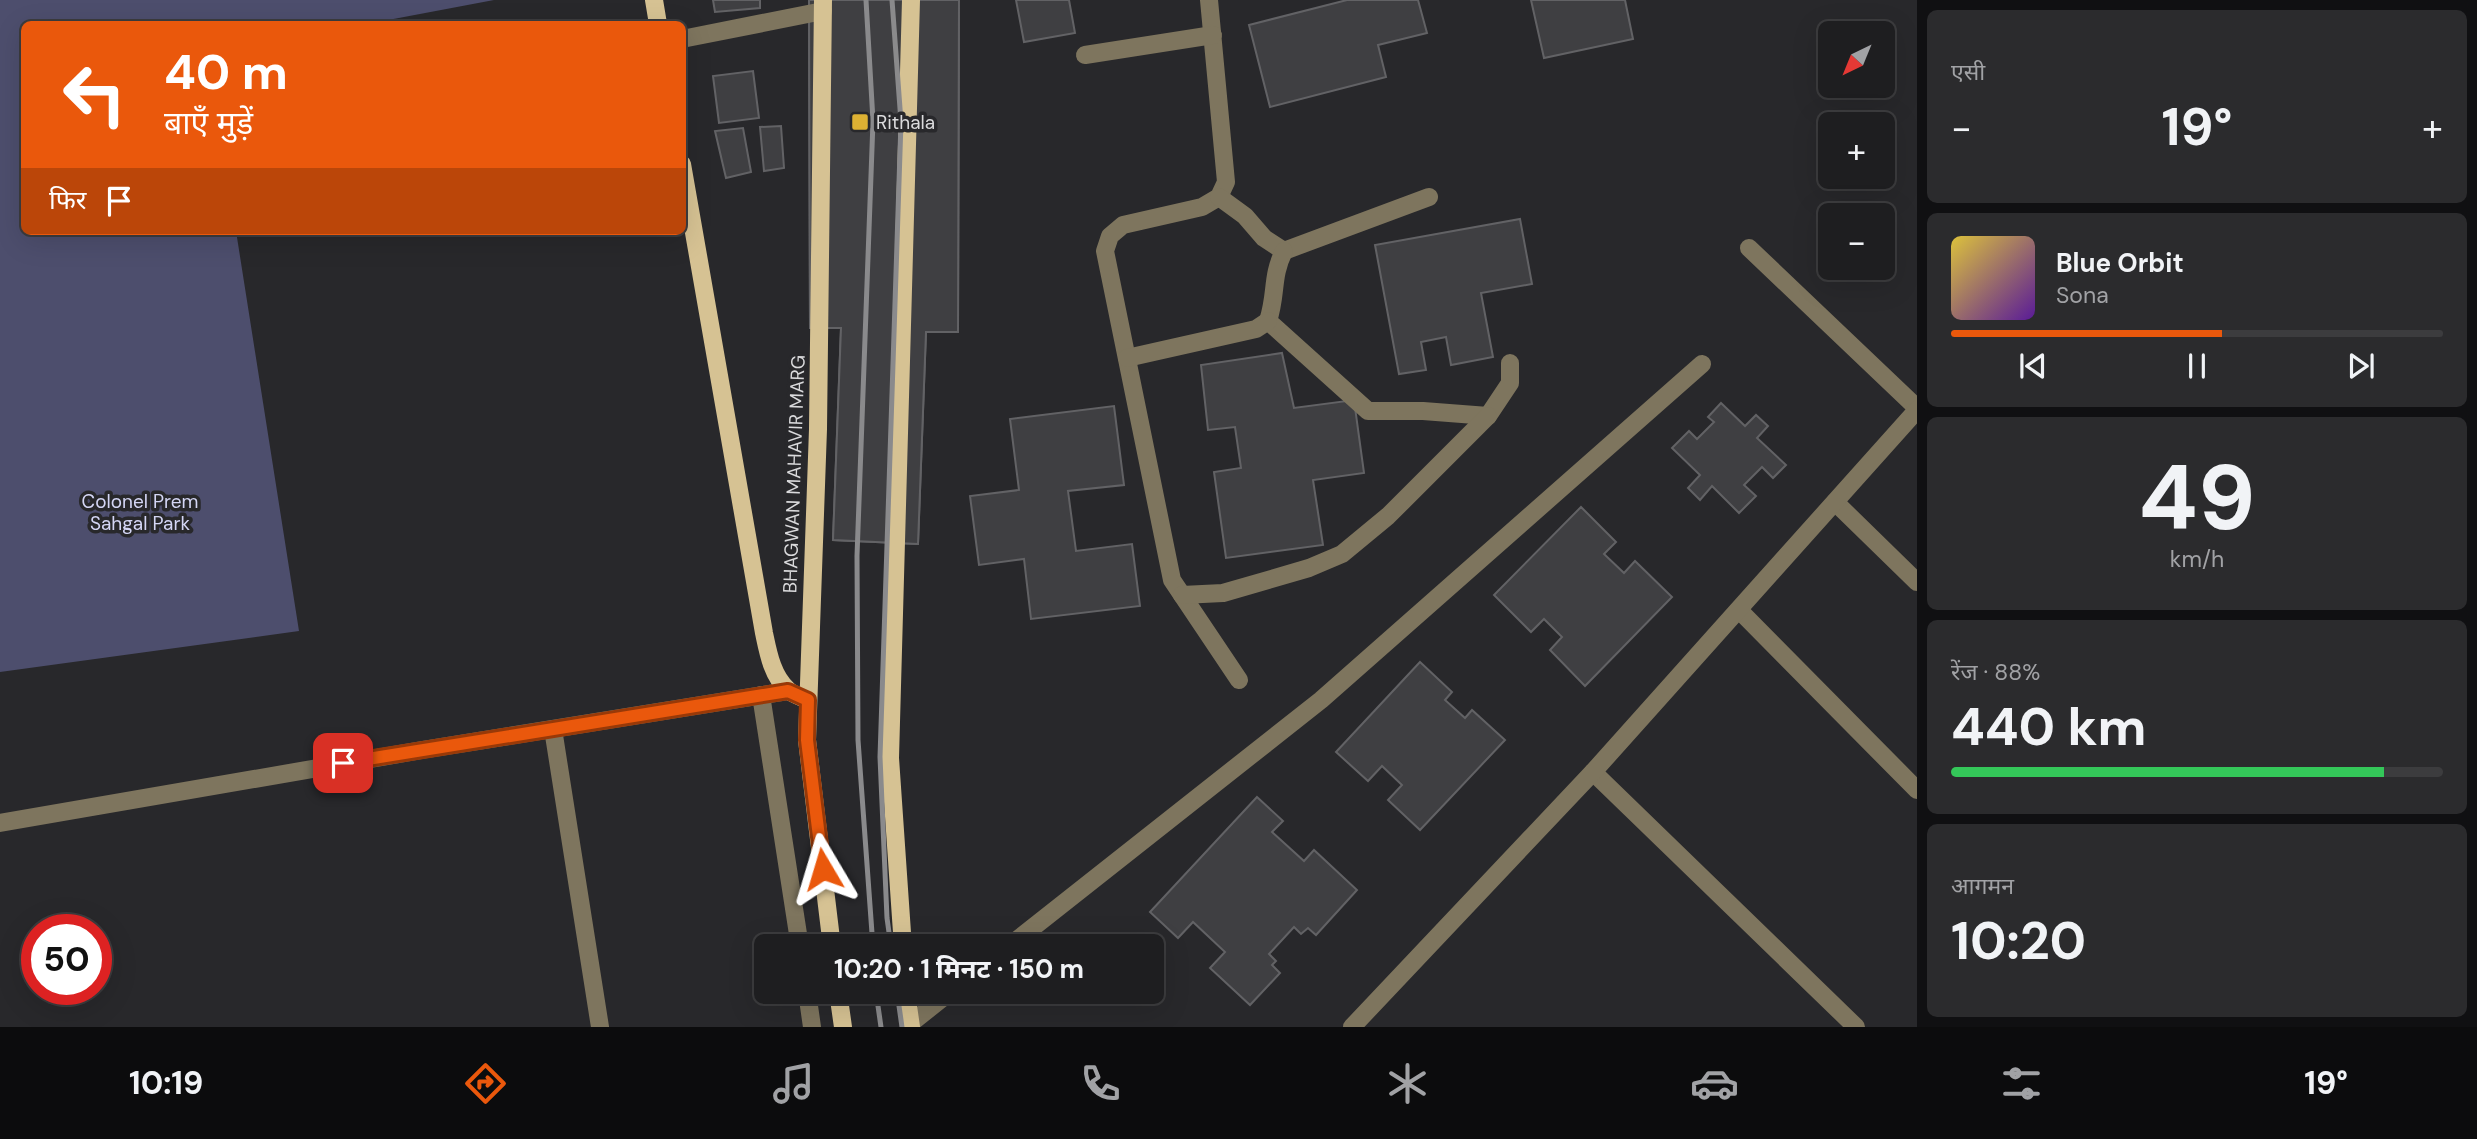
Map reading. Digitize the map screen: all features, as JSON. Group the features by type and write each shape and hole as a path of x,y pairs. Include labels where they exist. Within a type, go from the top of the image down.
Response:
{"main road":[{"path":"654,0 658,21"},
{"path":"901,934 890,758 911,0"},
{"name":"BHAGWAN MAHAVIR MARG","path":"823,6 818,429 807,740 830,934"},
{"path":"686,187 764,633 778,676 788,691 808,700"},
{"path":"840,1004 843,1027"},
{"path":"908,1004 911,1025"}],"street":[{"path":"1209,0 1226,182 1219,197 1202,207 1123,225 1110,236 1105,251 1172,580 1239,680"},
{"path":"686,38 823,6"},
{"path":"1085,55 1213,35"},
{"path":"1219,197 1245,216 1264,238 1284,251"},
{"path":"1127,358 1256,329 1268,321 1275,300 1276,266 1284,251 1429,197"},
{"path":"1352,1027 1594,772 1917,409 1749,248"},
{"path":"1268,321 1368,411 1423,411 1488,416"},
{"path":"1182,595 1223,593 1309,568 1342,554 1388,516 1488,416 1510,383 1510,363"},
{"path":"1025,934 1311,709 1702,364"},
{"path":"1835,502 1917,582"},
{"path":"1739,610 1917,790"},
{"path":"0,822 788,691"},
{"path":"761,695 798,934"},
{"path":"553,729 600,1027"},
{"path":"1594,772 1856,1027"},
{"path":"809,1004 812,1027"},
{"path":"911,1025 936,1004"}],"green space":[{"name":"Colonel Prem Sahgal Park","path":"0,0 494,0 383,21 21,21 21,235 237,235 299,631 0,672"}],"building":[{"path":"713,0 760,0 760,8 715,12"},
{"path":"809,0 959,0 958,332 926,332 918,544 833,540 841,328 810,328"},
{"path":"809,0 959,0 958,332 926,332 918,544 833,540 841,328 810,328"},
{"path":"1016,0 1069,0 1075,33 1024,42"},
{"path":"1347,0 1418,0 1427,33 1378,45 1386,77 1270,107 1249,25"},
{"path":"1531,0 1625,0 1633,39 1544,58"},
{"path":"753,71 759,118 719,123 713,76"},
{"path":"781,126 784,168 764,171 760,127"},
{"path":"743,128 751,172 726,178 715,131"},
{"path":"1520,219 1532,284 1481,293 1493,357 1451,365 1446,337 1421,342 1426,370 1399,374 1375,245"},
{"path":"1282,353 1294,408 1354,400 1364,473 1313,480 1323,545 1226,558 1214,472 1241,468 1235,427 1208,430 1201,365"},
{"path":"1721,403 1745,426 1756,415 1768,426 1757,438 1786,465 1773,478 1762,467 1744,485 1756,496 1739,513 1712,486 1700,500 1688,488 1700,475 1672,448 1689,431 1697,439 1714,422 1708,417"},
{"path":"1114,406 1124,485 1068,491 1076,551 1132,544 1140,606 1031,619 1024,559 979,565 970,496 1019,490 1010,419"},
{"path":"1581,507 1616,542 1604,554 1624,573 1635,561 1672,597 1585,686 1550,650 1562,637 1544,619 1531,632 1494,595"},
{"path":"1420,662 1452,692 1445,700 1465,718 1472,710 1505,740 1420,830 1388,800 1402,785 1382,766 1368,781 1336,752"},
{"path":"1257,797 1283,821 1272,832 1304,861 1314,850 1357,890 1316,935 1308,928 1301,934 1294,927 1269,954 1276,961 1272,965 1280,973 1250,1005 1210,968 1225,952 1193,922 1178,938 1150,912"}],"railway":[{"path":"866,0 873,121 857,556 858,740 872,934"},
{"path":"889,934 880,757 901,122 892,0"},
{"path":"878,1004 881,1027"},
{"path":"899,1004 902,1027"}],"place":[{"name":"Rithala","path":"860,122"}],"route":[{"path":"343,763 788,691 808,700 807,740 823,869"}]}
